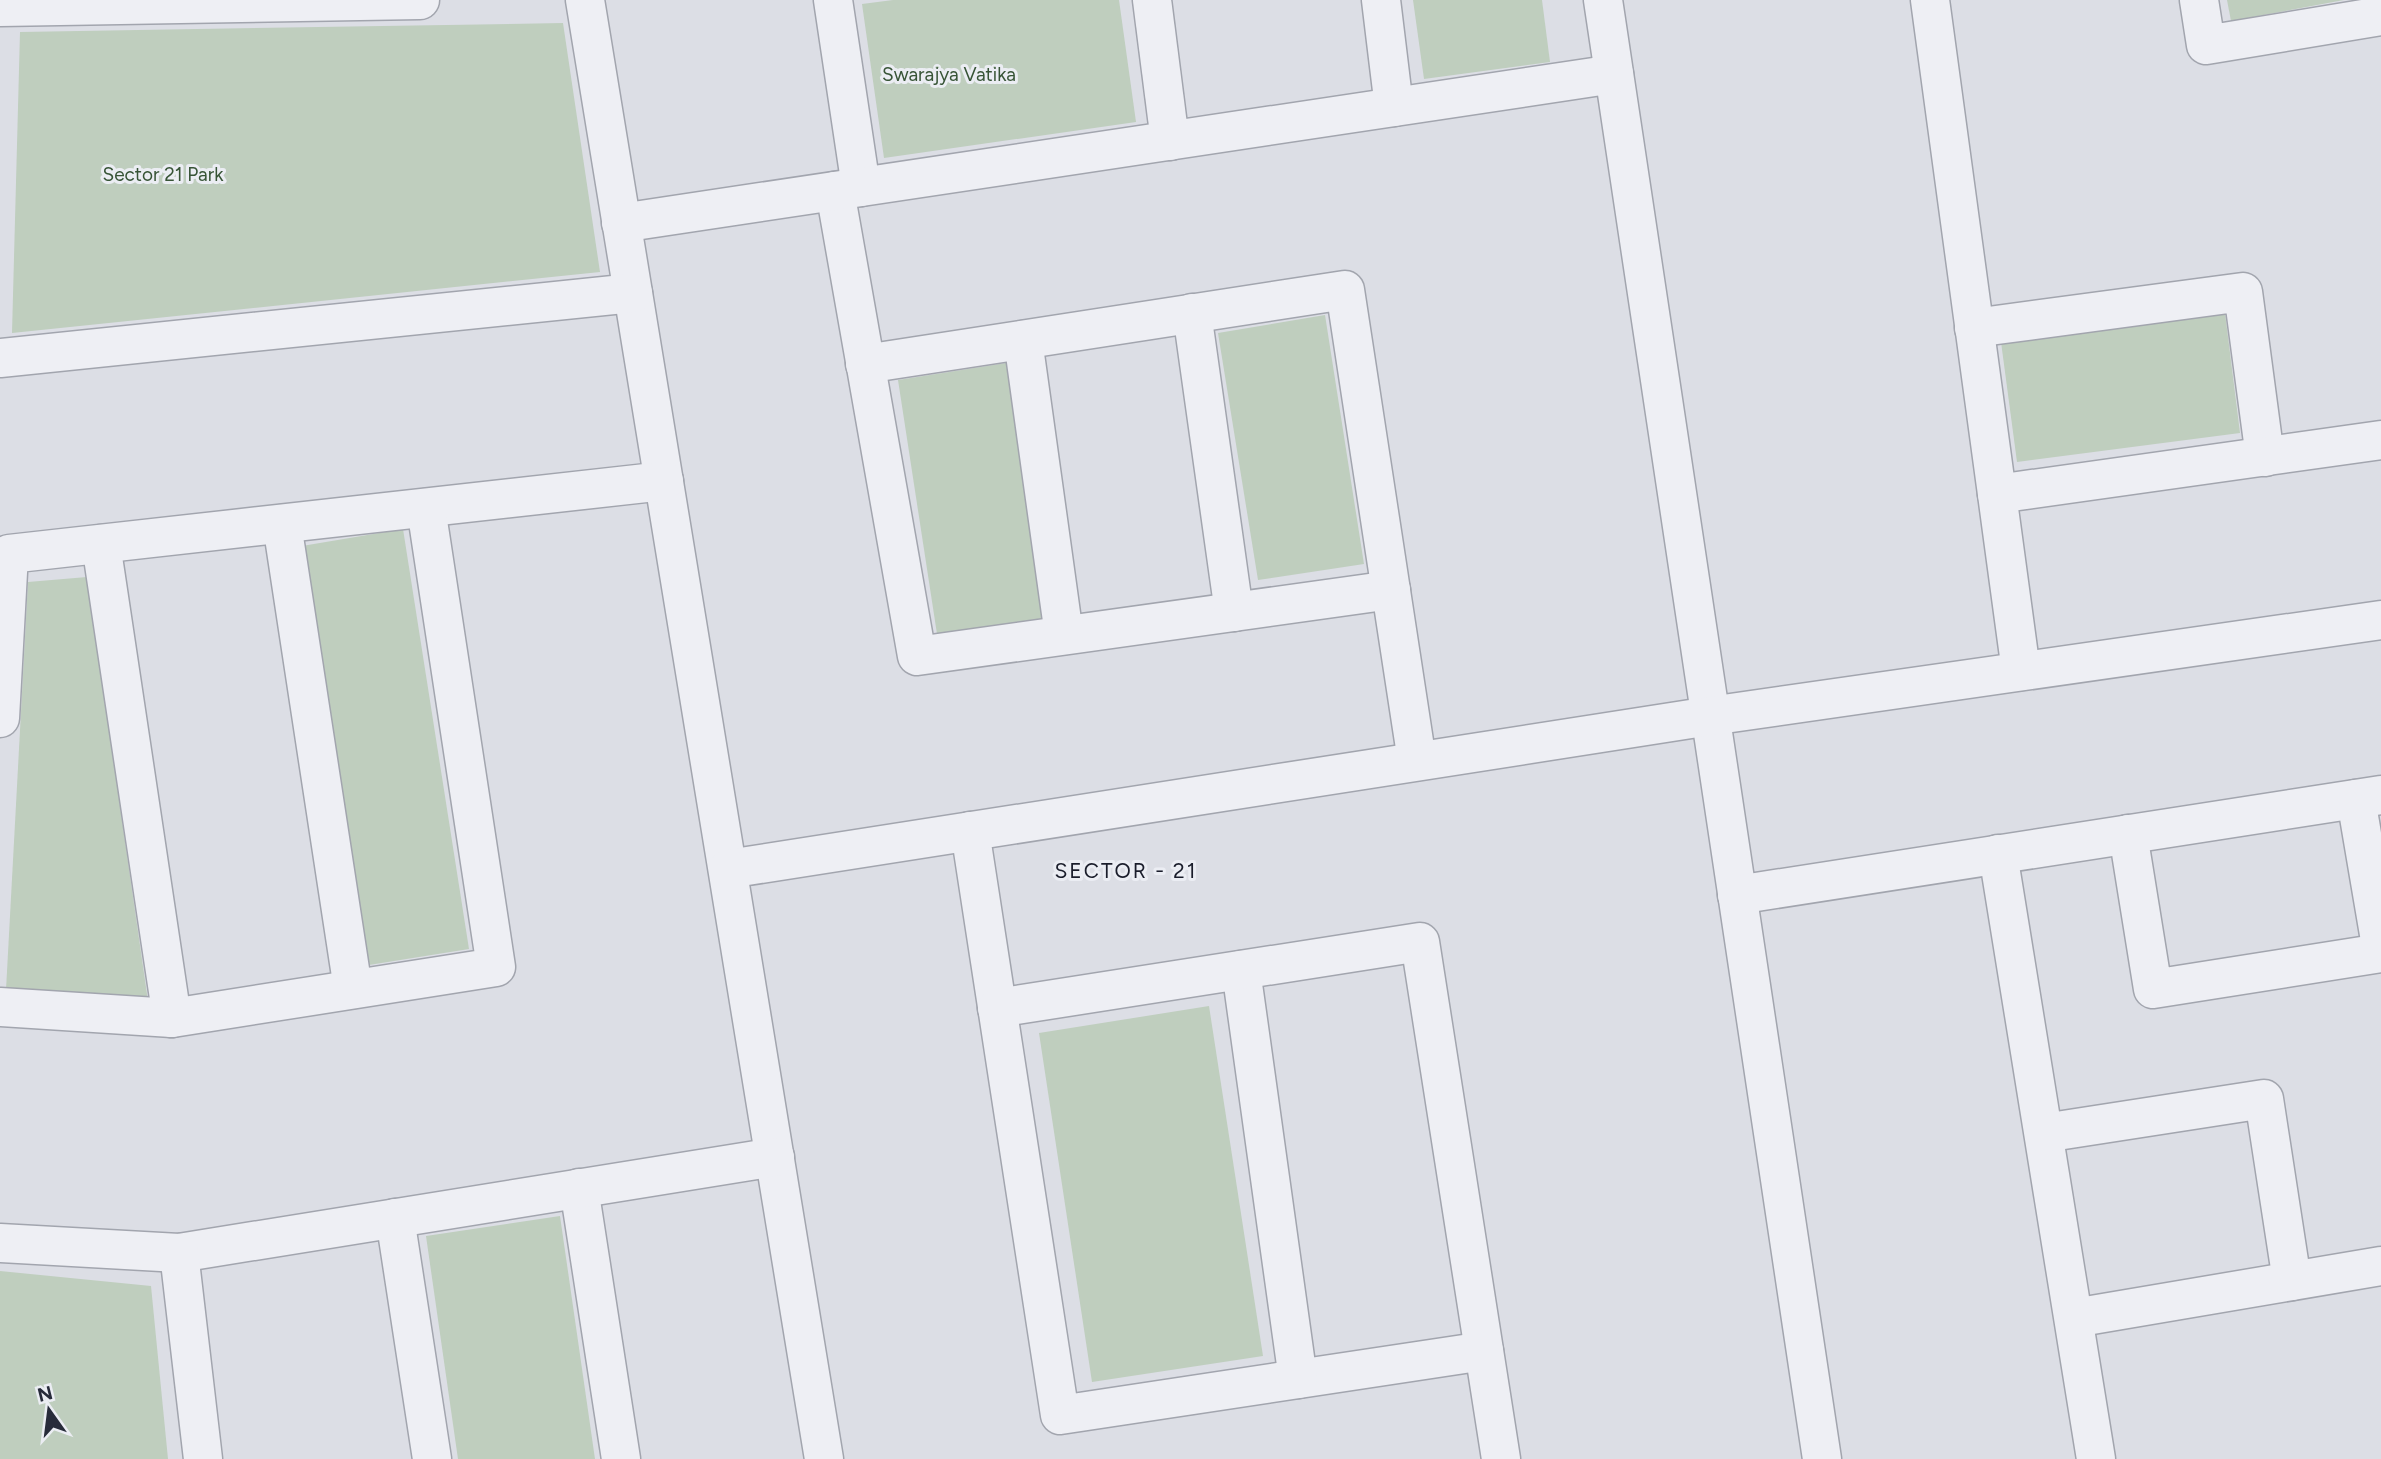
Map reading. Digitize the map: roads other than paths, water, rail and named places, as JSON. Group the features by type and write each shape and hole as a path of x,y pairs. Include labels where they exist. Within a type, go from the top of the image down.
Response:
{"street":[{"path":"0,8 420,0"},
{"path":"584,0 824,1459"},
{"path":"833,0 865,364 917,656 1391,590"},
{"path":"1152,0 1170,141"},
{"path":"1381,0 1394,107"},
{"path":"1603,0 1822,1459"},
{"path":"1930,0 2021,671"},
{"path":"2199,0 2206,45 2381,16"},
{"path":"621,223 1614,74"},
{"path":"865,364 1345,290 1417,761"},
{"path":"1974,328 2243,292 2265,457"},
{"path":"0,358 633,293"},
{"path":"1192,313 1234,612"},
{"path":"1023,340 1063,635"},
{"path":"1997,494 2381,440"},
{"path":"0,718 9,554 664,481"},
{"path":"0,1007 172,1018 496,967 426,508"},
{"path":"282,524 353,989"},
{"path":"101,544 172,1018"},
{"path":"728,869 1710,716 2381,620"},
{"path":"1737,895 2368,797 2381,946"},
{"path":"970,831 1060,1415 1484,1351"},
{"path":"2128,834 2153,989 2381,953"},
{"path":"1998,854 2096,1459"},
{"path":"997,1008 1420,942 1501,1459"},
{"path":"1241,970 1298,1379"},
{"path":"2043,1133 2264,1099 2292,1281"},
{"path":"0,1243 180,1253 775,1157"},
{"path":"579,1188 621,1459"},
{"path":"394,1218 432,1459"},
{"path":"180,1253 203,1459"},
{"path":"2074,1318 2381,1266"}],"district":[{"name":"SECTOR - 21","path":"1126,870"}],"park label":[{"name":"Swarajya Vatika","path":"949,74"},
{"name":"Sector 21 Park","path":"163,174"}]}
